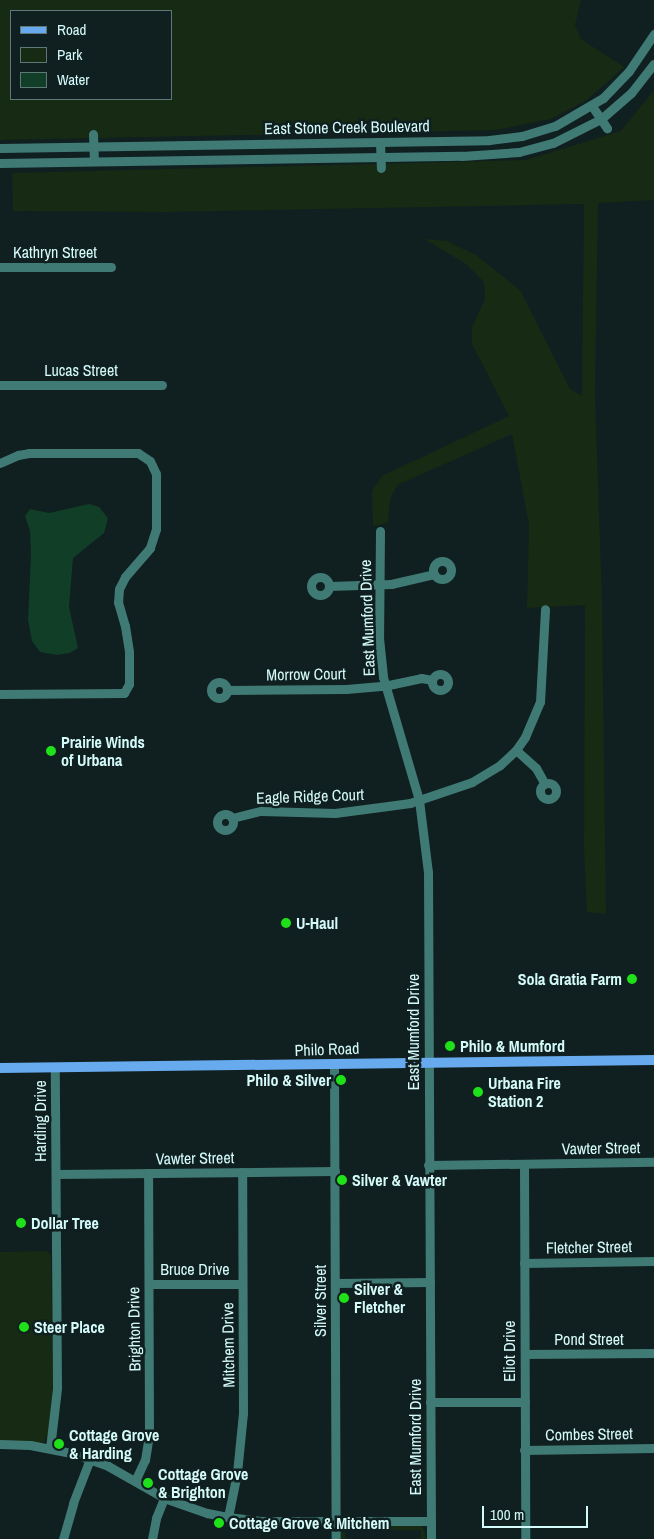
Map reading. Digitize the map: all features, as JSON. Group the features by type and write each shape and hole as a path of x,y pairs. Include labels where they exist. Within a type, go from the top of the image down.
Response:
{"main road":[{"name":"Philo Road","path":"0,1068 654,1060"}],"street":[{"name":"East Stone Creek Boulevard","path":"0,148 489,140 522,136 556,126 592,106 629,71 654,34"},
{"name":"East Stone Creek Boulevard","path":"0,163 381,157 519,152 552,144 601,119 631,93 654,64"},
{"path":"592,106 607,128"},
{"path":"93,134 94,161"},
{"path":"380,142 381,168"},
{"name":"Kathryn Street","path":"0,267 111,267"},
{"name":"Lucas Street","path":"0,385 162,385"},
{"path":"0,463 18,455 29,453 132,452 147,458 156,474 156,529 150,548 125,577 118,594 119,607 128,640 129,675 127,689 120,695 0,694"},
{"name":"East Mumford Drive","path":"380,531 380,650 384,686 419,800 428,872 431,1539"},
{"path":"329,586 380,585 408,582 434,574"},
{"name":"Eagle Ridge Court","path":"232,818 261,811 345,813 419,800 484,776 500,765 516,750 529,732 540,702 545,609"},
{"name":"Morrow Court","path":"227,690 346,689 384,686 421,678 432,680"},
{"path":"516,750 536,768 544,784"},
{"name":"Silver Street","path":"334,1063 336,1539"},
{"name":"Harding Drive","path":"50,1448 57,1388 55,1067"},
{"name":"Vawter Street","path":"428,1165 654,1162"},
{"name":"Eliot Drive","path":"524,1164 524,1539"},
{"name":"Vawter Street","path":"56,1174 335,1171"},
{"name":"Mitchem Drive","path":"228,1517 237,1473 243,1413 242,1172"},
{"name":"Brighton Drive","path":"135,1481 144,1460 150,1435 148,1173"},
{"name":"Fletcher Street","path":"524,1263 654,1261"},
{"path":"336,1283 430,1282"},
{"name":"Bruce Drive","path":"149,1284 242,1284"},
{"name":"Pond Street","path":"525,1354 654,1354"},
{"path":"430,1402 525,1402"},
{"path":"0,1444 50,1448 90,1459 135,1481 164,1498 228,1517 261,1521 431,1522"},
{"name":"Combes Street","path":"524,1450 654,1448"},
{"path":"63,1539 73,1503 90,1459"},
{"path":"152,1539 156,1518 164,1498"}],"green space":[{"path":"0,0 581,0 575,25 581,39 624,67 587,100 551,119 496,130 0,140"},
{"path":"654,90 654,200 598,203 595,395 602,601 606,914 587,912 584,849 585,605 527,608 529,525 512,434 397,485 390,500 388,523 373,526 372,491 382,476 509,416 472,344 472,327 485,299 484,282 466,264 424,239 447,241 476,255 520,290 570,389 582,396 584,204 165,212 13,211 12,173 526,160 621,131"},
{"path":"47,1251 51,1256 53,1387 48,1434 44,1442 40,1443 0,1441 0,1252"},
{"path":"418,1524 423,1527 426,1539 421,1539 421,1530 345,1530 345,1539 340,1539 342,1526"}],"water":[{"path":"89,504 99,507 108,518 104,533 73,558 69,607 78,648 70,653 57,655 40,652 32,641 28,620 31,553 30,531 25,516 30,509 49,513"}],"place":[{"name":"Prairie Winds of Urbana","path":"51,751"},
{"name":"U-Haul","path":"286,923"},
{"name":"Sola Gratia Farm","path":"632,979"},
{"name":"Philo & Mumford","path":"450,1046"},
{"name":"Philo & Silver","path":"341,1080"},
{"name":"Urbana Fire Station 2","path":"478,1092"},
{"name":"Silver & Vawter","path":"342,1180"},
{"name":"Dollar Tree","path":"21,1223"},
{"name":"Silver & Fletcher","path":"344,1298"},
{"name":"Steer Place","path":"24,1327"},
{"name":"Cottage Grove & Harding","path":"59,1444"},
{"name":"Cottage Grove & Brighton","path":"148,1483"},
{"name":"Cottage Grove & Mitchem","path":"219,1523"}]}
